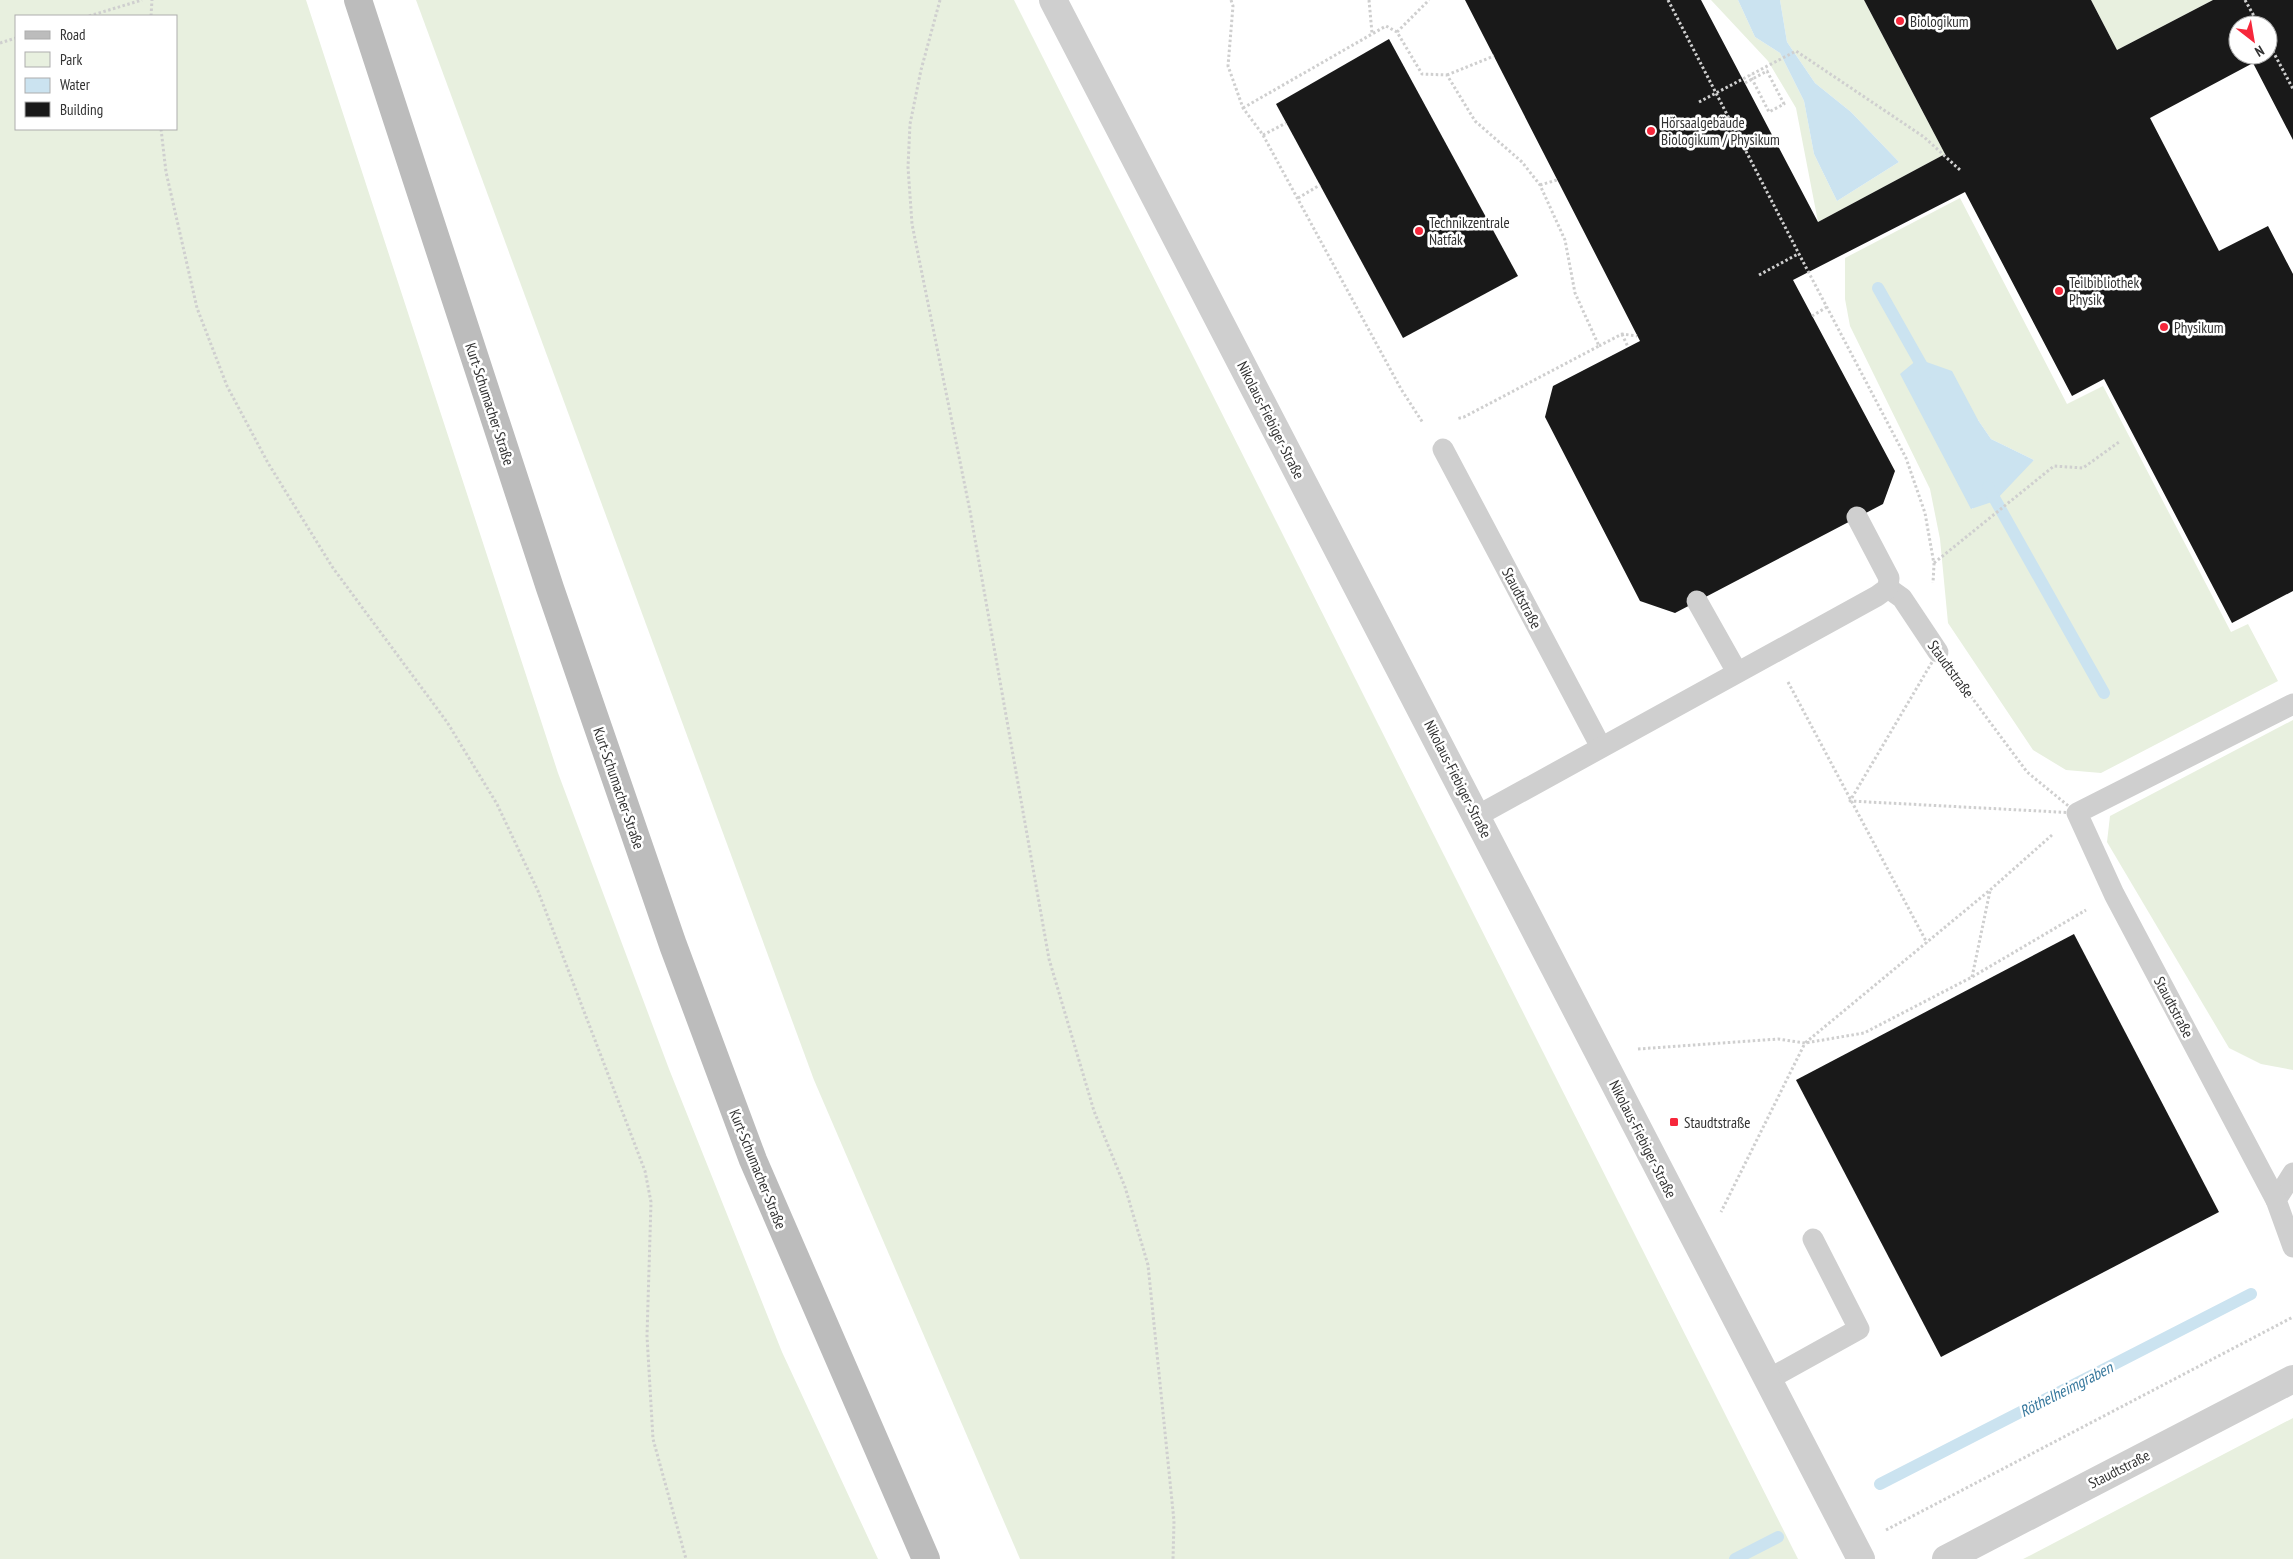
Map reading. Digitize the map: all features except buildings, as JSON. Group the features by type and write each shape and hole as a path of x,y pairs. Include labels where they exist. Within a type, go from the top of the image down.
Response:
{"main road":[{"name":"Kurt-Schumacher-Straße","path":"358,0 547,578 673,945 752,1160 926,1559"}],"street":[{"name":"Nikolaus-Fiebiger-Straße","path":"1053,0 1858,1553"},
{"name":"Staudtstraße","path":"1946,1559 2293,1379"}],"lane":[{"name":"Staudtstraße","path":"1443,449 1601,747"},
{"path":"1477,816 1877,596 1888,588 1889,578 1857,517"},
{"name":"Staudtstraße","path":"1888,588 1902,598 1934,646"},
{"path":"1697,601 1737,672"},
{"path":"2073,816 2293,704"},
{"name":"Staudtstraße","path":"2073,816 2276,1200 2293,1247"},
{"path":"2276,1200 2293,1173"},
{"path":"1767,1380 1859,1329 1813,1239"}],"path":[{"path":"92,15 142,0"},
{"path":"151,15 152,0"},
{"path":"940,0 921,70 910,124 908,167 912,224 970,511 1049,959 1094,1111 1125,1187 1148,1265 1174,1521 1173,1559"},
{"path":"1231,0 1233,6 1228,66 1244,108 1263,135 1401,389 1443,449"},
{"path":"1369,0 1372,33"},
{"path":"1397,32 1429,0"},
{"path":"1668,0 1798,254 1906,458 1925,513 1934,564 1934,646 1850,801"},
{"path":"2245,0 2253,15"},
{"path":"1244,108 1386,26 1397,32 1422,74 1447,75 1494,56"},
{"path":"0,43 15,38"},
{"path":"1699,102 1796,51 1924,137 1960,170"},
{"path":"2278,60 2293,88"},
{"path":"1745,83 1752,79 1767,71 1784,104 1769,112 1762,97 1754,83 1750,75"},
{"path":"1447,75 1475,122 1522,162 1540,185 1565,240 1575,293 1599,346"},
{"path":"1263,135 1286,123"},
{"path":"161,130 166,172 197,308 227,386 268,463 333,568 447,722 497,804 538,891 645,1171 651,1202 647,1336 653,1439 686,1559"},
{"path":"1540,185 1557,180"},
{"path":"1298,198 1320,185"},
{"path":"1759,275 1798,254"},
{"path":"1812,316 1827,307"},
{"path":"1622,334 1628,347"},
{"path":"1454,419 1464,417 1622,334 1637,336"},
{"path":"1934,564 2054,466 2083,468 2119,442"},
{"name":"Staudtstraße","path":"1934,646 2027,772 2073,816"},
{"path":"1773,652 1850,801 1927,942"},
{"path":"1850,801 2073,816"},
{"path":"1701,1253 1805,1043 1990,890 2055,832"},
{"path":"1972,977 1990,890"},
{"path":"1598,1052 1778,1039 1805,1043 1864,1032 1972,977 2114,894"},
{"path":"1858,1553 2293,1318"}],"green space":[{"path":"0,0 306,0 558,773 669,1069 782,1352 878,1559 0,1559"},
{"path":"416,0 1014,0 1798,1559 1020,1559 814,1080"},
{"path":"1711,0 1738,0 1755,37 1780,53 1804,101 1814,154 1837,201 1899,162 1851,112 1815,83 1787,42 1780,0 1864,0 1945,154 1818,222 1796,108 1768,61"},
{"path":"2091,0 2213,0 2117,50"},
{"path":"1960,198 2067,404 2103,386 2231,632 2248,624 2278,681 2101,773 2066,770 2033,750 1948,623 1940,539 1930,489 1850,326 1845,299 1845,258","holes":["1978,420 1991,439 2034,460 1972,509 1940,447"]},
{"path":"2293,720 2293,1070 2261,1064 2229,1048 2107,842 2110,816"},
{"path":"2293,1418 2293,1559 2023,1559 2029,1556"}],"water":[{"path":"1738,0 1780,0 1787,42 1815,83 1851,112 1899,162 1837,201 1814,154 1804,101 1780,53 1755,37"},
{"path":"1918,359 1952,371 1978,420 1991,439 2034,460 1995,501 1971,509 1900,374"}],"waterway":[{"path":"1878,288 1926,373"},
{"path":"1988,487 2104,693"},
{"name":"Röthelheimgraben","path":"1880,1484 2251,1294"},
{"name":"Röthelheimgraben","path":"1735,1559 1778,1537"}],"place":[{"name":"Biologikum","path":"1900,21"},
{"name":"Hörsaalgebäude Biologikum / Physikum","path":"1651,131"},
{"name":"Technikzentrale Natfak","path":"1419,231"},
{"name":"Teilbibliothek Physik","path":"2059,291"},
{"name":"Physikum","path":"2164,327"},
{"name":"Staudtstraße","path":"1674,1122"}]}
